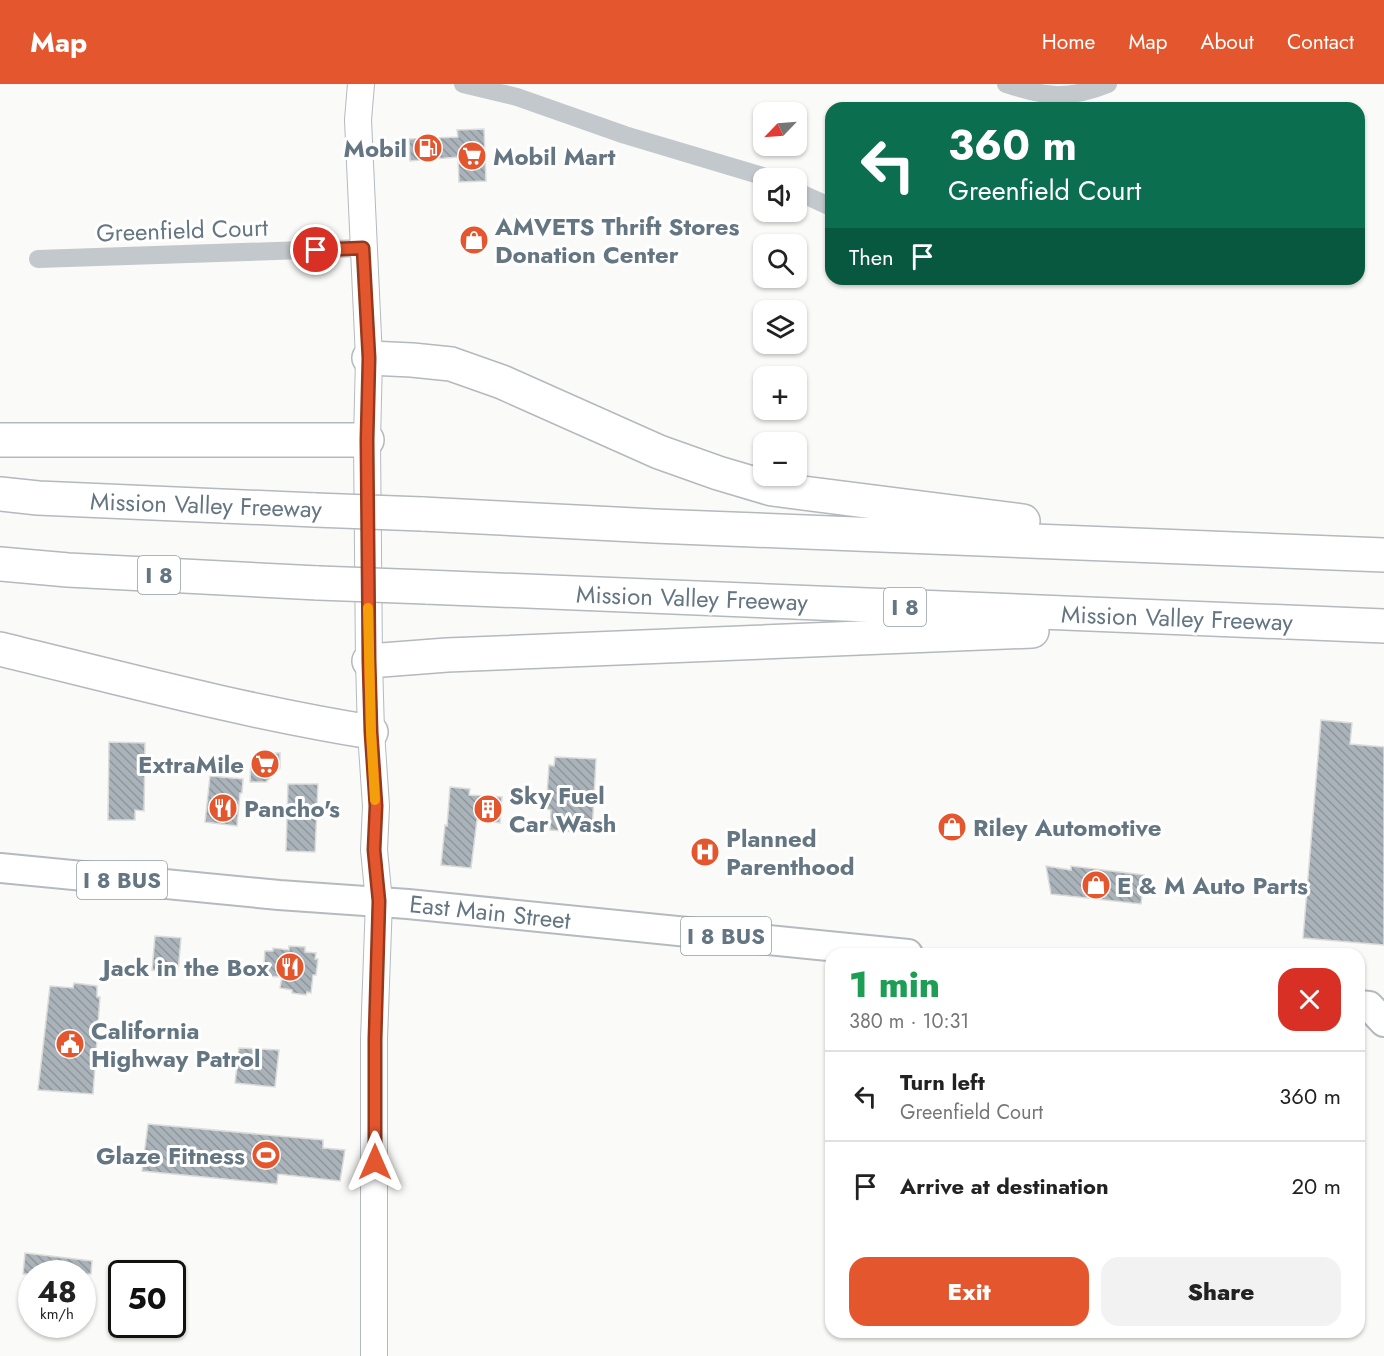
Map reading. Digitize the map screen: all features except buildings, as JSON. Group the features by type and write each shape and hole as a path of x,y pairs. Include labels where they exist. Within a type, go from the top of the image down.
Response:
{"highway":[{"path":"369,358 451,364 502,382 659,452 772,489 1051,525 1294,551"},
{"path":"0,440 367,440"},
{"name":"Mission Valley Freeway","path":"0,494 50,499 654,526 1384,555"},
{"name":"Mission Valley Freeway","path":"0,564 80,571 318,583 1384,626"},
{"path":"369,661 447,655 1246,621"},
{"path":"0,649 310,722 371,732"}],"main road":[{"path":"361,84 358,120 369,358 367,440 369,661 376,806 374,850 379,901 375,1039 374,1356"},
{"name":"East Main Street","path":"0,868 279,895 379,901 848,948"}],"street":[{"path":"463,84 519,90 625,135 753,173"},
{"path":"1009,84 1026,91 1058,95 1076,94 1108,84"},
{"path":"807,196 825,204"},
{"name":"Greenfield Court","path":"38,259 363,248"}],"slow traffic":[{"path":"368,608 375,800"}],"place":[{"name":"Mobil","path":"428,148"},
{"name":"Mobil Mart","path":"472,156"},
{"name":"AMVETS Thrift Stores Donation Center","path":"474,240"},
{"name":"ExtraMile","path":"265,764"},
{"name":"Pancho's","path":"223,808"},
{"name":"Sky Fuel Car Wash","path":"488,809"},
{"name":"Riley Automotive","path":"952,827"},
{"name":"Planned Parenthood","path":"705,852"},
{"name":"E & M Auto Parts","path":"1096,885"},
{"name":"Jack in the Box","path":"290,967"},
{"name":"California Highway Patrol","path":"70,1044"},
{"name":"Glaze Fitness","path":"266,1155"}],"route":[{"path":"316,250 363,248 369,358 367,440 369,661 376,806 374,850 379,901 375,1039 375,1162"}]}
